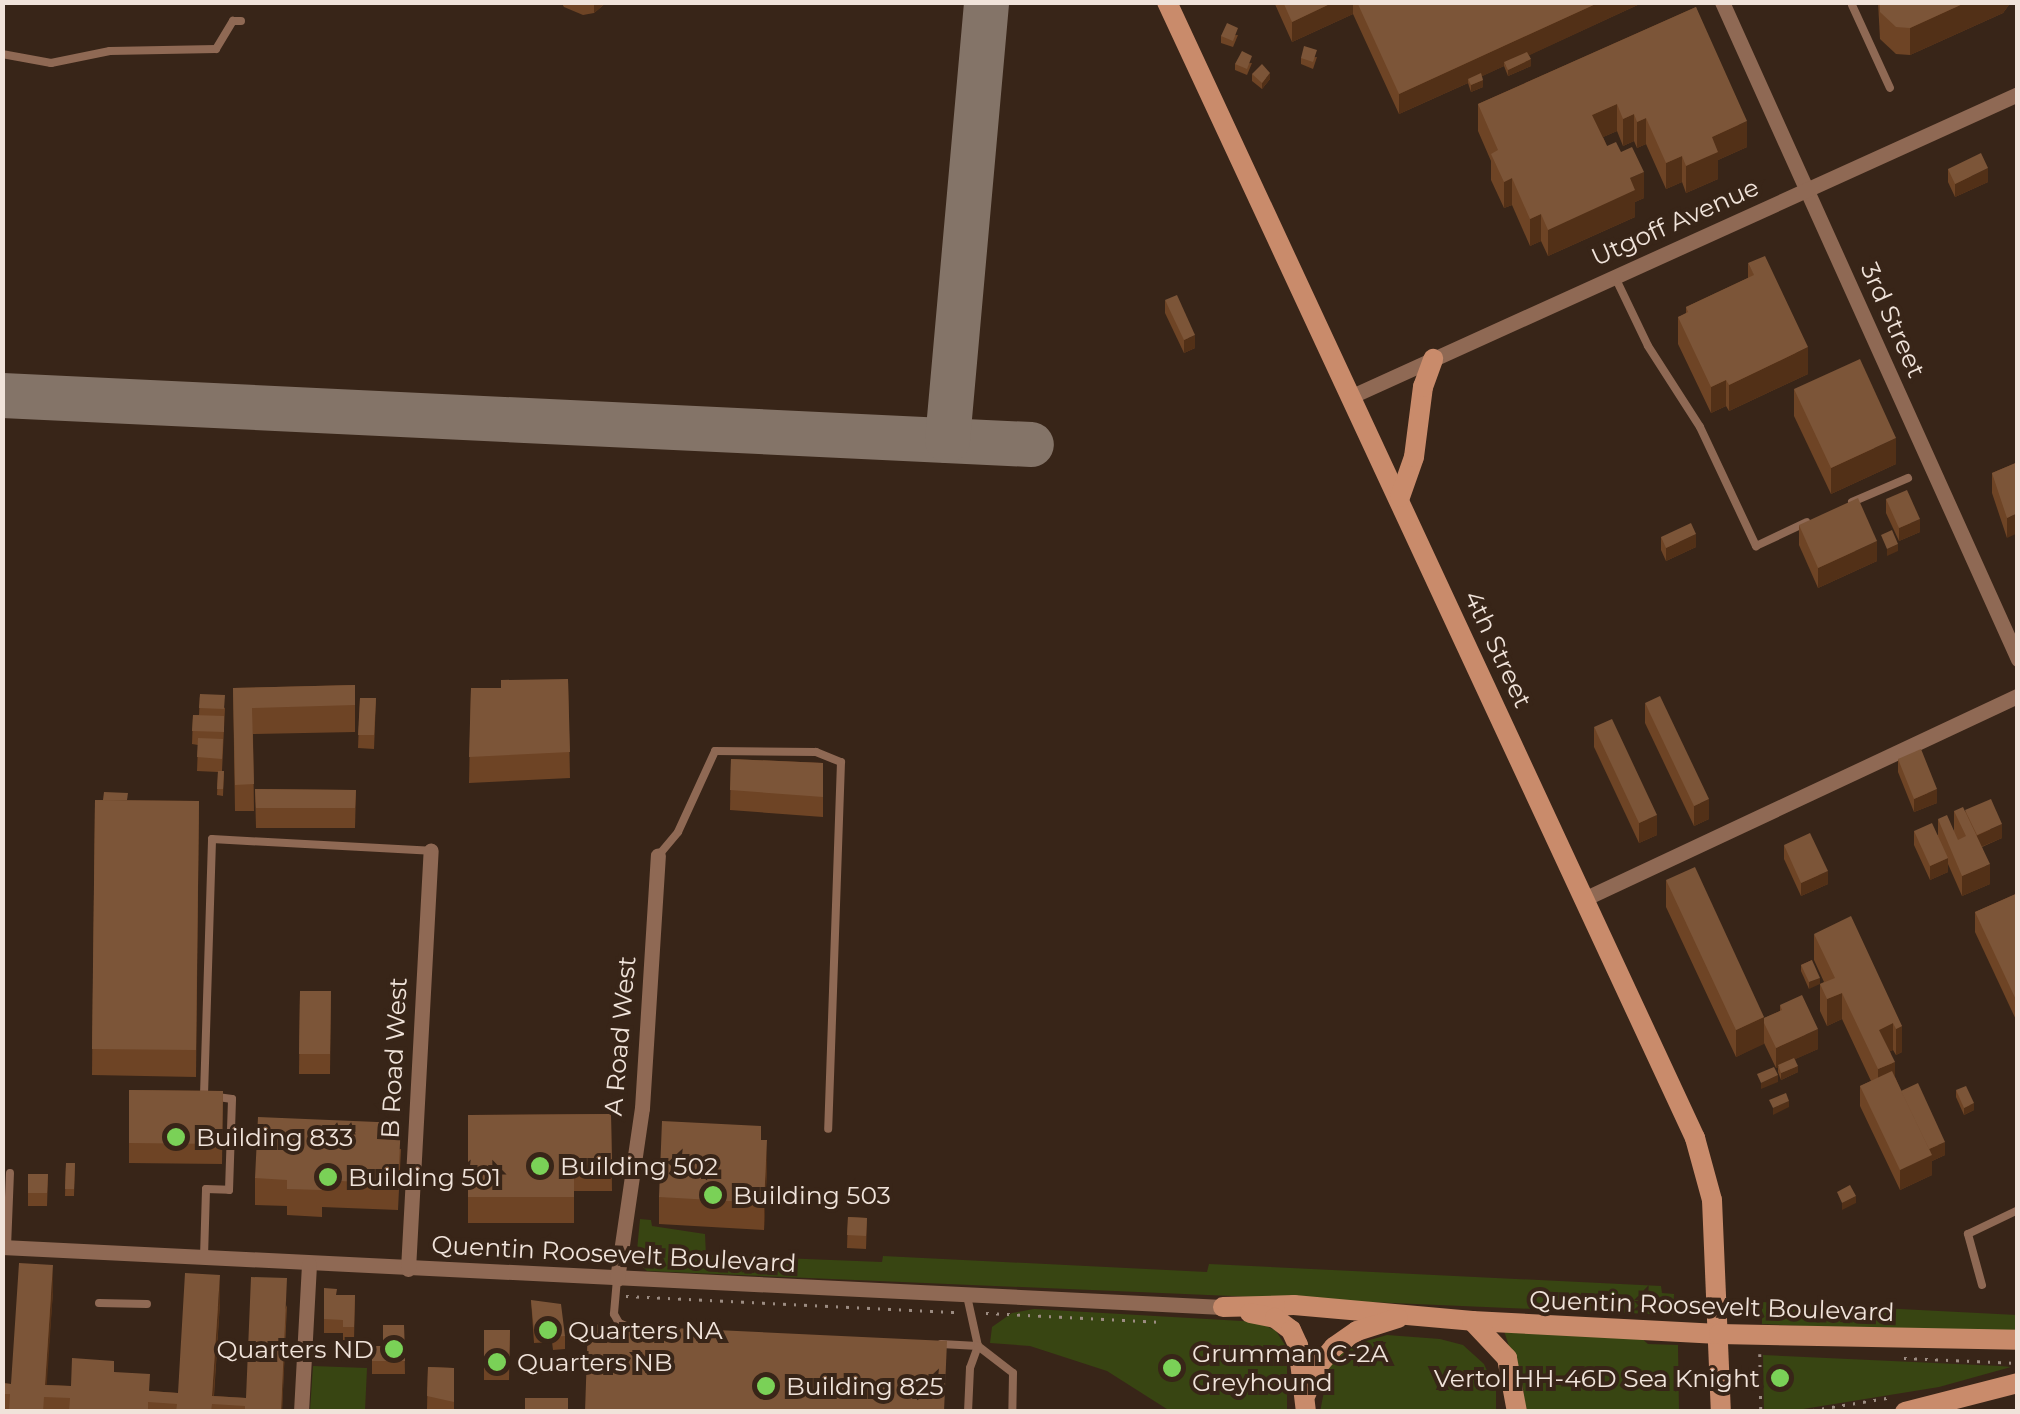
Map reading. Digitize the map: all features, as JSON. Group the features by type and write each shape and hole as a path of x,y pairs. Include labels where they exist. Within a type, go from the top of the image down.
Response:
{"main road":[{"name":"4th Street","path":"1164,2 1400,497 1695,1138 1712,1200 1721,1412"},
{"path":"1178,2 1201,74"},
{"path":"1400,497 1414,457 1423,388 1434,360"},
{"name":"Quentin Roosevelt Boulevard","path":"1224,1307 1294,1304 1472,1321 1719,1334 2018,1340"},
{"path":"1224,1307 1275,1318 1290,1330 1298,1345 1304,1409"},
{"path":"1304,1409 1312,1377 1334,1347 1357,1331 1404,1316"},
{"path":"1472,1321 1508,1358 1516,1412"},
{"path":"1905,1412 2018,1383"}],"street":[{"name":"3rd Street","path":"1722,2 2018,659"},
{"name":"Utgoff Avenue","path":"1352,396 2018,94"},
{"path":"1586,898 2018,696"},
{"name":"B Road West","path":"408,1269 431,851"},
{"name":"A Road West","path":"617,1279 642,1108 658,856"},
{"name":"Quentin Roosevelt Boulevard","path":"4,1247 1224,1307"},
{"path":"301,1412 309,1264"}],"lane":[{"path":"1852,5 1890,88"},
{"path":"2,54 51,63 110,51 216,49 233,21 242,21"},
{"path":"1615,277 1648,346 1700,427 1756,546 1813,520"},
{"path":"1844,506 1908,478"},
{"path":"658,856 678,832 715,751 816,752 840,762 828,1128"},
{"path":"204,1259 206,1189 230,1190 232,1099 204,1095 212,839 431,851"},
{"path":"4,1247 10,1173"},
{"path":"1982,1285 1968,1234 2018,1210"},
{"path":"617,1279 614,1314 619,1323 632,1329 651,1330"},
{"path":"966,1296 978,1346 970,1368 968,1412"},
{"path":"99,1303 147,1304"},
{"path":"920,1344 978,1346 1013,1374 1012,1412"}],"path":[{"path":"1760,1351 1761,1412"},
{"path":"1898,1358 2018,1363"}],"green space":[{"path":"640,1219 651,1220 652,1226 705,1234 706,1255 882,1262 883,1256 1207,1272 1209,1264 1661,1286 1662,1293 1674,1294 1673,1315 647,1271 636,1261"},
{"path":"1762,1302 2017,1315 2017,1336 1762,1324"},
{"path":"1034,1309 1259,1322 1276,1331 1287,1348 1287,1411 1170,1411 1107,1371 1030,1346 990,1343 992,1327 1012,1313"},
{"path":"1504,1331 1640,1337 1648,1344 1678,1345 1679,1411 1523,1411 1524,1392"},
{"path":"1387,1335 1463,1345 1484,1364 1496,1391 1496,1411 1320,1412 1329,1366 1349,1346"},
{"path":"1763,1355 2011,1367 1939,1387 1764,1412"},
{"path":"313,1366 367,1368 365,1411 310,1411"}],"building":[{"path":"1283,2 1334,2 1292,22"},
{"path":"1357,2 1600,2 1399,94"},
{"path":"1880,2 1967,2 1910,28 1896,27 1880,12"},
{"path":"1696,7 1747,121 1712,137 1718,152 1686,166 1682,156 1666,163 1646,118 1637,122 1634,114 1623,119 1617,104 1592,115 1607,146 1616,142 1621,152 1632,147 1644,172 1630,178 1635,190 1548,230 1541,214 1530,219 1512,178 1504,182 1491,154 1498,150 1478,104"},
{"path":"1227,23 1238,28 1233,41 1221,36"},
{"path":"1304,46 1317,50 1313,62 1301,58"},
{"path":"1242,51 1252,56 1247,69 1235,64"},
{"path":"1527,52 1531,59 1508,70 1504,62"},
{"path":"1262,64 1270,73 1262,83 1252,74"},
{"path":"1481,73 1483,80 1471,85 1468,79"},
{"path":"1981,153 1988,168 1955,184 1948,169"},
{"path":"1765,256 1808,347 1729,385 1726,380 1711,387 1678,317 1688,312 1686,307 1754,275 1748,263"},
{"path":"1177,295 1195,335 1184,340 1165,300"},
{"path":"1860,359 1896,438 1831,468 1794,389"},
{"path":"2018,462 2018,513 2007,518 1992,473"},
{"path":"1907,490 1920,519 1899,528 1886,499"},
{"path":"1858,498 1877,541 1818,568 1799,525"},
{"path":"1691,523 1696,534 1666,548 1661,537"},
{"path":"1892,530 1898,544 1887,549 1881,535"},
{"path":"568,679 570,752 469,757 471,688 501,688 501,680"},
{"path":"355,685 355,705 252,708 254,784 235,785 233,688"},
{"path":"200,694 225,695 224,709 199,708"},
{"path":"1660,696 1709,799 1694,806 1645,703"},
{"path":"360,698 376,698 374,735 358,735"},
{"path":"193,715 224,716 224,732 192,731"},
{"path":"1612,719 1657,815 1639,823 1594,727"},
{"path":"198,738 223,739 222,759 197,757"},
{"path":"1921,749 1937,789 1914,799 1898,759"},
{"path":"731,759 823,763 823,797 730,790"},
{"path":"218,771 224,771 223,789 217,789"},
{"path":"255,789 356,790 355,808 256,808"},
{"path":"104,792 128,793 127,800 103,800"},
{"path":"1991,799 2002,824 1977,835 1965,810"},
{"path":"95,800 199,801 196,1050 92,1049"},
{"path":"1963,807 1990,864 1962,876 1938,819 1947,815 1958,840 1966,836 1954,811"},
{"path":"1932,823 1948,858 1930,866 1914,831"},
{"path":"1810,833 1828,871 1801,883 1784,845"},
{"path":"1695,867 1764,1017 1736,1030 1666,880"},
{"path":"2018,893 2018,1004 1975,912"},
{"path":"2,895 5,895 2,994"},
{"path":"1851,916 1902,1026 1896,1029 1893,1023 1879,1030 1895,1062 1878,1069 1842,993 1827,999 1820,984 1835,978 1814,934"},
{"path":"1812,960 1820,978 1809,982 1801,965"},
{"path":"300,991 331,991 330,1054 299,1054"},
{"path":"1802,995 1818,1029 1776,1048 1764,1018"},
{"path":"1794,1058 1798,1066 1781,1073 1778,1065"},
{"path":"1774,1067 1778,1075 1761,1083 1757,1074"},
{"path":"1892,1071 1932,1155 1900,1170 1860,1086"},
{"path":"1918,1083 1945,1142 1929,1149 1901,1091"},
{"path":"1966,1086 1974,1103 1964,1108 1956,1090"},
{"name":"Building 833","path":"129,1090 223,1091 222,1144 129,1143"},
{"path":"1786,1093 1789,1101 1773,1108 1769,1100"},
{"name":"Building 502","path":"611,1114 612,1165 574,1165 574,1197 468,1197 468,1115"},
{"path":"258,1117 401,1123 398,1184 322,1180 322,1190 287,1189 287,1180 255,1178"},
{"name":"Building 503","path":"662,1121 761,1126 761,1140 767,1140 764,1203 659,1197"},
{"path":"66,1163 75,1163 74,1189 65,1189"},
{"path":"28,1174 48,1174 47,1193 28,1193"},
{"path":"1850,1185 1856,1196 1842,1203 1837,1192"},
{"path":"848,1217 867,1218 866,1236 847,1235"},
{"path":"19,1263 53,1265 45,1385 71,1386 72,1358 114,1361 114,1372 150,1374 149,1391 178,1393 185,1273 220,1275 212,1396 246,1398 251,1277 287,1278 281,1412 245,1412 245,1406 212,1404 211,1412 176,1412 177,1404 148,1402 148,1412 69,1412 70,1398 44,1397 43,1412 9,1412 10,1394 2,1394 2,1383 11,1384"},
{"path":"324,1288 337,1289 336,1295 355,1295 354,1327 343,1327 343,1320 324,1319"},
{"path":"531,1300 561,1304 565,1336 553,1337 552,1328 534,1330"},
{"name":"Building 825","path":"588,1324 947,1341 944,1412 585,1412"},
{"path":"383,1325 404,1325 405,1361 372,1361 372,1346 383,1346"},
{"name":"Quarters NB","path":"484,1330 510,1330 509,1367 484,1367"},
{"path":"428,1367 454,1368 454,1402 427,1396"},
{"path":"525,1398 568,1398 568,1412 525,1412"}],"taxiway":[{"path":"947,440 986,2"},
{"path":"2,395 1031,444"}],"place":[{"name":"Building 833","path":"176,1137"},
{"name":"Building 502","path":"540,1166"},
{"name":"Building 501","path":"328,1177"},
{"name":"Building 503","path":"713,1195"},
{"name":"Quarters NA","path":"548,1330"},
{"name":"Quarters ND","path":"394,1349"},
{"name":"Quarters NB","path":"497,1362"},
{"name":"Grumman C-2A Greyhound","path":"1172,1368"},
{"name":"Vertol HH-46D Sea Knight","path":"1780,1378"},
{"name":"Building 825","path":"766,1386"}]}
